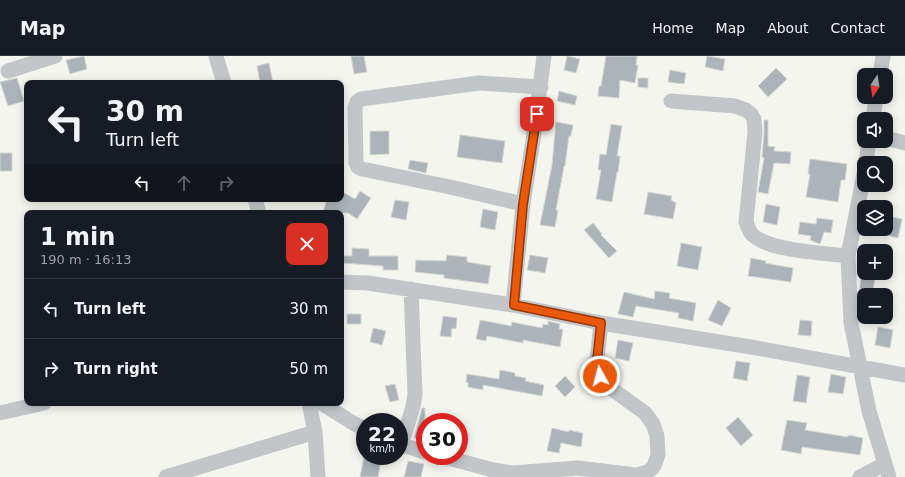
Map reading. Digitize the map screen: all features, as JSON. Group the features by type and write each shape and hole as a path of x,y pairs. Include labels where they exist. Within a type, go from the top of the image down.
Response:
{"street":[{"path":"8,71 55,56"},
{"path":"216,56 223,80"},
{"path":"514,305 523,204 541,87 544,56"},
{"path":"881,68 883,56"},
{"path":"523,204 358,167 356,163 355,108 357,102 361,99 464,85 479,84 541,87"},
{"path":"671,101 735,106 752,114 755,132 746,222 751,233 759,240 778,247 848,256"},
{"path":"893,140 905,143"},
{"path":"860,192 848,256 851,323 869,411 887,470 860,477"},
{"path":"344,282 368,283 514,305 601,323 751,347 905,375"},
{"path":"408,421 413,407 415,394 411,289"},
{"path":"468,463 512,475 578,468 636,475 648,472 654,466 658,456 653,424 645,413 609,387 600,376 597,360 601,323"},
{"path":"0,413 31,406"},
{"path":"310,406 315,432 318,477"},
{"path":"326,406 356,424"},
{"path":"166,477 315,432"}],"building":[{"path":"84,56 87,69 70,74 66,60"},
{"path":"351,56 364,56 367,72 354,74"},
{"path":"567,56 580,59 576,73 564,70"},
{"path":"606,56 637,56 636,65 638,65 635,83 620,80 619,98 598,96"},
{"path":"707,56 725,59 723,71 705,67"},
{"path":"269,63 272,80 259,80 257,66"},
{"path":"776,68 787,79 768,97 758,86"},
{"path":"670,70 686,73 684,84 668,82"},
{"path":"17,78 24,101 8,106 0,82"},
{"path":"638,78 648,78 648,88 638,87"},
{"path":"559,91 577,96 575,105 557,101"},
{"path":"764,120 768,120 768,146 775,147 774,151 791,152 790,164 774,163 768,194 758,192 764,158 762,157"},
{"path":"556,122 573,125 571,136 569,136 565,166 556,210 558,210 555,227 540,225 552,165"},
{"path":"611,124 622,126 617,156 620,156 618,172 612,202 596,199 601,170 598,170 600,154 606,155"},
{"path":"370,131 389,131 389,154 370,155"},
{"path":"460,135 505,141 502,163 457,157"},
{"path":"0,153 12,153 12,171 0,171"},
{"path":"810,159 847,164 845,180 841,180 838,202 806,197 810,174 808,174"},
{"path":"410,160 428,163 426,173 408,169"},
{"path":"360,191 371,198 357,219 348,213 344,213 344,210 324,210 326,202 344,202 344,193 355,199"},
{"path":"648,192 672,196 671,200 676,203 673,219 644,214"},
{"path":"395,200 409,202 406,220 391,217"},
{"path":"766,204 780,207 777,225 763,222"},
{"path":"483,209 498,212 495,230 480,227"},
{"path":"893,217 902,219 898,238 890,236 893,236"},
{"path":"817,218 833,220 831,233 824,232 820,244 810,240 811,236 798,234 800,222 816,224"},
{"path":"593,223 602,234 601,235 617,251 609,258 584,230"},
{"path":"681,243 702,247 698,270 677,266"},
{"path":"352,248 369,249 369,256 398,256 398,270 383,270 383,266 344,263 344,256 352,256"},
{"path":"447,255 467,257 467,262 491,266 488,284 444,278 444,275 415,272 416,260 446,261"},
{"path":"530,255 548,258 545,273 527,270"},
{"path":"751,258 766,261 765,263 793,268 791,282 748,276"},
{"path":"861,280 875,280 873,288 860,288"},
{"path":"655,291 670,293 669,298 696,303 693,321 678,318 679,313 636,306 633,317 618,314 624,292 654,299"},
{"path":"718,300 731,308 722,326 708,320"},
{"path":"347,314 361,314 361,324 347,324"},
{"path":"443,316 457,318 456,329 452,328 451,337 440,336"},
{"path":"480,320 511,326 512,322 542,328 543,324 548,325 548,321 560,324 559,329 563,329 560,347 523,340 523,343 487,336 486,341 476,339"},
{"path":"800,320 812,321 811,336 798,335"},
{"path":"878,327 893,330 890,348 875,345"},
{"path":"373,328 386,331 382,345 370,342"},
{"path":"618,340 633,343 629,361 615,358"},
{"path":"736,361 750,363 747,381 733,378"},
{"path":"500,370 515,373 515,376 526,378 525,381 544,385 542,396 483,385 483,390 468,387 468,383 466,382 467,374 499,379"},
{"path":"831,374 846,377 843,394 828,392"},
{"path":"797,375 810,377 806,403 793,401"},
{"path":"565,376 575,387 565,397 555,386"},
{"path":"395,384 399,400 390,402 385,386"},
{"path":"422,408 425,408 425,413 421,413"},
{"path":"738,417 753,435 741,446 726,428"},
{"path":"787,420 807,423 805,430 863,438 860,455 802,447 801,454 781,450"},
{"path":"552,428 569,432 569,430 583,433 581,447 561,443 559,453 547,451"},
{"path":"408,461 416,462 416,465 424,465 421,477 404,477"},
{"path":"362,465 380,465 378,477 360,477"}],"route":[{"path":"537,114 523,204 514,305 601,323 597,360 600,376"}]}
